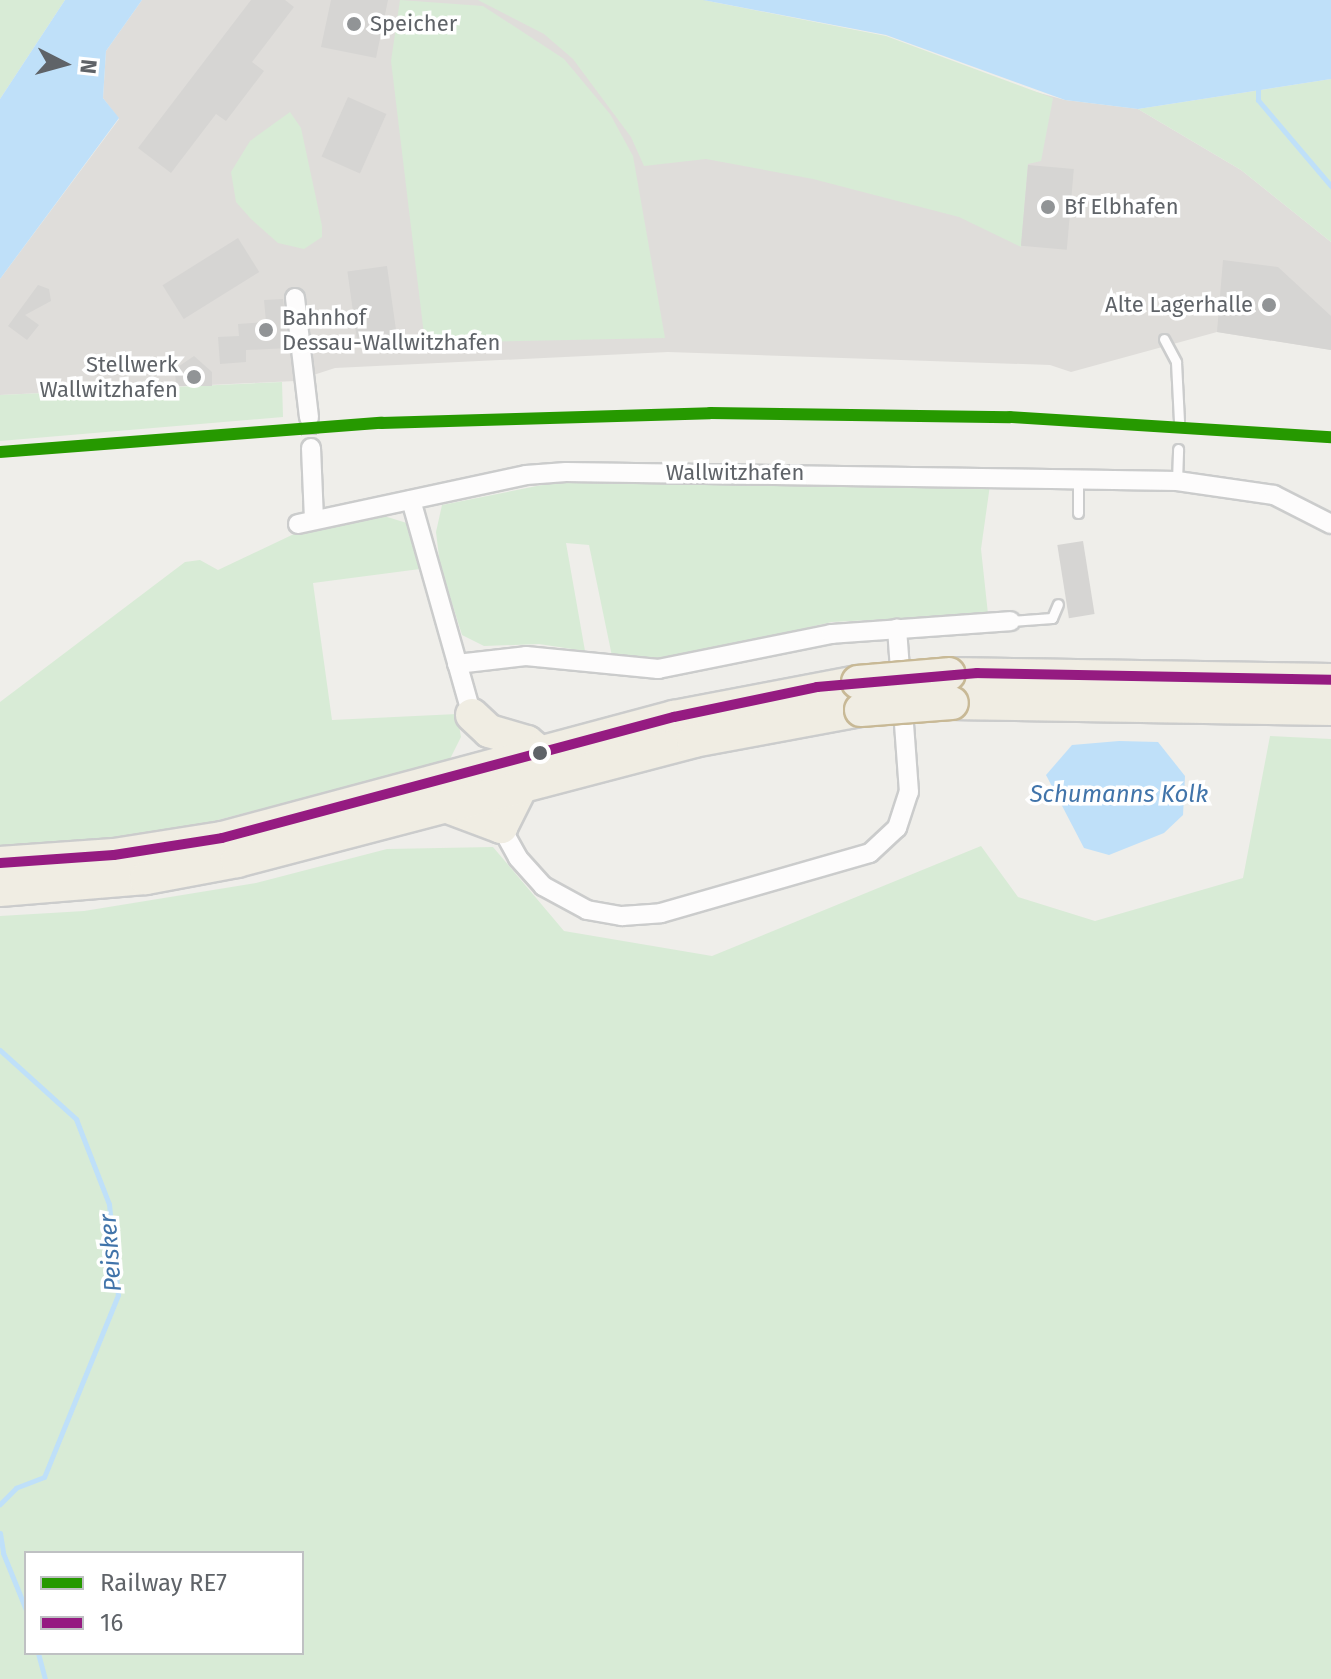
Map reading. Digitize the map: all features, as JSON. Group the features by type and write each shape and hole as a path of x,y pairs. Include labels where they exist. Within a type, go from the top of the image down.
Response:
{"highway":[{"path":"0,863 114,855 222,838 719,706 951,688 1257,692 1331,680"},
{"path":"1257,692 1331,709"},
{"path":"0,890 202,868 448,807 860,696"},
{"path":"472,715 489,731 527,742 541,753"},
{"path":"472,715 472,772"},
{"path":"448,807 501,827 521,787"}],"street":[{"path":"295,298 309,417"},
{"name":"Wallwitzhafen","path":"311,448 306,522 566,472 1078,477 1177,481 1274,495 1331,524"},
{"path":"411,500 472,715"},
{"path":"457,664 526,656 658,669 795,640 897,628 1011,621"},
{"path":"501,827 518,858 543,886 587,910 622,916 661,913 870,853 897,828 909,792 897,628"}],"lane":[{"path":"1164,339 1176,362 1179,421"},
{"path":"1177,481 1178,449"},
{"path":"1078,477 1078,513"},
{"path":"1011,621 1052,618 1058,604"}],"shaded area":[{"path":"142,0 703,0 1065,100 1138,109 1241,170 1331,242 1331,350 1217,332 1071,372 1050,365 668,352 335,368 295,381 0,395 0,279 119,119 103,98 106,51"}],"green space":[{"path":"0,0 65,0 0,99"},
{"path":"400,0 483,6 564,59 610,114 633,156 665,338 425,343 391,61"},
{"path":"478,0 703,0 886,36 1053,98 1041,161 1028,164 1021,247 959,217 813,179 706,159 644,166 631,137 573,59 544,34"},
{"path":"1331,79 1331,242 1241,170 1138,109"},
{"path":"290,112 301,128 322,226 322,237 304,249 278,243 251,219 236,202 231,172 250,141"},
{"path":"282,382 283,417 0,441 0,395"},
{"path":"562,481 990,485 981,549 988,614 832,622 656,662 613,661 589,545 566,543 585,651 539,644 484,646 462,635 440,565 436,532 442,505"},
{"path":"384,516 410,524 420,569 313,583 332,720 457,714 461,737 449,761 202,824 114,839 0,847 0,702 185,562 200,560 218,570 294,534"},
{"path":"1270,736 1331,739 1331,1679 0,1679 0,916 84,911 256,883 387,849 493,847 564,931 712,956 981,846 1018,897 1095,921 1243,878"}],"water":[{"path":"65,0 142,0 106,51 103,98 119,118 0,279 0,99"},
{"path":"703,0 1331,0 1331,79 1138,109 1065,100 886,35"},
{"name":"Schumanns Kolk","path":"1158,742 1185,776 1183,815 1164,833 1109,855 1084,848 1046,775 1072,745"}],"building":[{"path":"251,0 285,0 294,7 252,62 264,71 226,121 216,114 171,173 138,148"},
{"name":"Speicher","path":"331,0 388,0 376,58 321,47"},
{"path":"348,97 386,114 360,173 322,156"},
{"name":"Bf Elbhafen","path":"1028,165 1074,169 1067,250 1021,246"},
{"path":"238,238 259,272 184,319 163,285"},
{"name":"Alte Lagerhalle","path":"1223,260 1278,267 1331,316 1331,350 1217,332"},
{"path":"387,266 397,339 358,345 347,272"},
{"path":"38,285 49,289 51,301 25,315 39,325 27,340 8,326"},
{"name":"Bahnhof Dessau-Wallwitzhafen","path":"283,299 289,348 246,350 246,362 220,364 218,337 239,336 238,324 266,322 264,300"},
{"name":"Stellwerk Wallwitzhafen","path":"194,356 212,372 212,386 176,386 175,369"},
{"path":"1083,541 1095,614 1069,618 1057,545"}],"waterway":[{"path":"1258,86 1258,100 1331,186"},
{"name":"Peisker","path":"0,1050 76,1119 109,1204 118,1295 44,1477 16,1488 0,1504"},
{"name":"Peisker","path":"0,1533 3,1553 24,1605"},
{"name":"Peisker","path":"39,1655 45,1679"}],"tunnel":[{"path":"309,417 311,448"}],"rail line":[{"name":"RE7","path":"0,452 381,423 710,413 1010,417 1331,437"}],"transit line":[{"name":"16","path":"0,863 114,855 222,838 674,717 817,687 977,673 1331,680"}],"place":[{"name":"Speicher","path":"354,24"},
{"name":"Bf Elbhafen","path":"1048,207"},
{"name":"Alte Lagerhalle","path":"1269,305"},
{"name":"Bahnhof Dessau-Wallwitzhafen","path":"266,330"},
{"name":"Stellwerk Wallwitzhafen","path":"194,377"}]}
